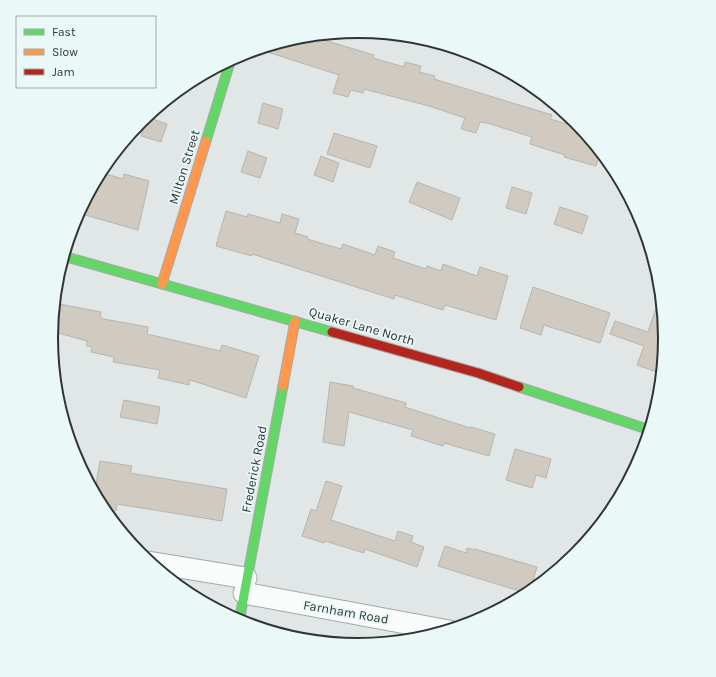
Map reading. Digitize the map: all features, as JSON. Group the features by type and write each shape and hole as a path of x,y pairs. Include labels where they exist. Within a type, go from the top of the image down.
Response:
{"street":[{"name":"Milton Street","path":"162,284 228,67"},
{"name":"Quaker Lane North","path":"69,258 478,373 645,428"},
{"name":"Frederick Road","path":"240,615 296,321"},
{"name":"Farnham Road","path":"162,565 245,586 438,628"}],"building":[{"path":"325,40 374,55 373,58 404,67 405,62 421,66 419,72 435,76 434,79 552,115 550,119 570,126 584,140 598,159 596,166 564,157 565,155 530,144 532,137 487,123 480,122 476,133 461,129 465,118 429,106 364,89 363,93 351,90 348,97 333,93 339,75 267,52 299,44"},
{"path":"263,103 283,109 278,129 258,123"},
{"path":"153,119 167,124 161,142 141,136 143,129"},
{"path":"334,133 377,146 370,168 327,154"},
{"path":"248,151 267,158 260,178 241,172"},
{"path":"321,156 339,163 333,182 314,175"},
{"path":"107,174 123,179 124,174 149,181 138,230 84,215"},
{"path":"417,182 460,198 452,220 409,202"},
{"path":"512,187 532,193 526,214 506,208"},
{"path":"560,207 588,216 582,234 554,224"},
{"path":"226,211 247,217 248,214 280,223 282,214 299,219 295,233 308,237 307,239 341,249 343,244 375,255 378,246 395,252 393,258 426,269 427,266 441,271 443,264 477,276 480,267 508,276 496,320 445,305 443,310 395,295 394,299 252,254 252,256 216,246"},
{"path":"533,287 610,313 600,343 544,325 541,335 520,328"},
{"path":"59,304 101,312 100,317 104,319 148,327 147,334 220,351 222,345 259,356 246,398 190,380 189,385 158,378 160,370 113,362 114,357 91,352 92,347 87,346 87,341 58,333"},
{"path":"657,306 658,358 657,372 637,365 644,346 610,334 615,321 648,332"},
{"path":"330,382 353,386 353,388 406,403 405,407 470,428 471,427 495,434 489,456 444,443 443,446 411,436 413,430 349,412 344,446 323,442"},
{"path":"124,400 160,407 157,424 120,417"},
{"path":"515,449 551,459 546,478 536,475 532,488 506,480"},
{"path":"100,461 132,466 130,473 227,489 222,521 117,504 116,511 112,510 96,485"},
{"path":"326,481 342,486 331,520 395,541 398,531 413,536 411,542 424,547 417,567 365,549 364,553 325,541 324,543 302,536 311,509 316,511"},
{"path":"445,546 466,553 467,548 475,549 537,567 532,583 520,591 438,566"}],"traffic: fast":[{"path":"206,141 228,67"},
{"path":"69,258 332,332"},
{"path":"240,615 283,386"},
{"path":"519,387 645,428"}],"traffic: slow":[{"path":"162,284 206,141"},
{"path":"283,386 295,321"}],"traffic: jam":[{"path":"332,332 478,373 519,387"}]}
